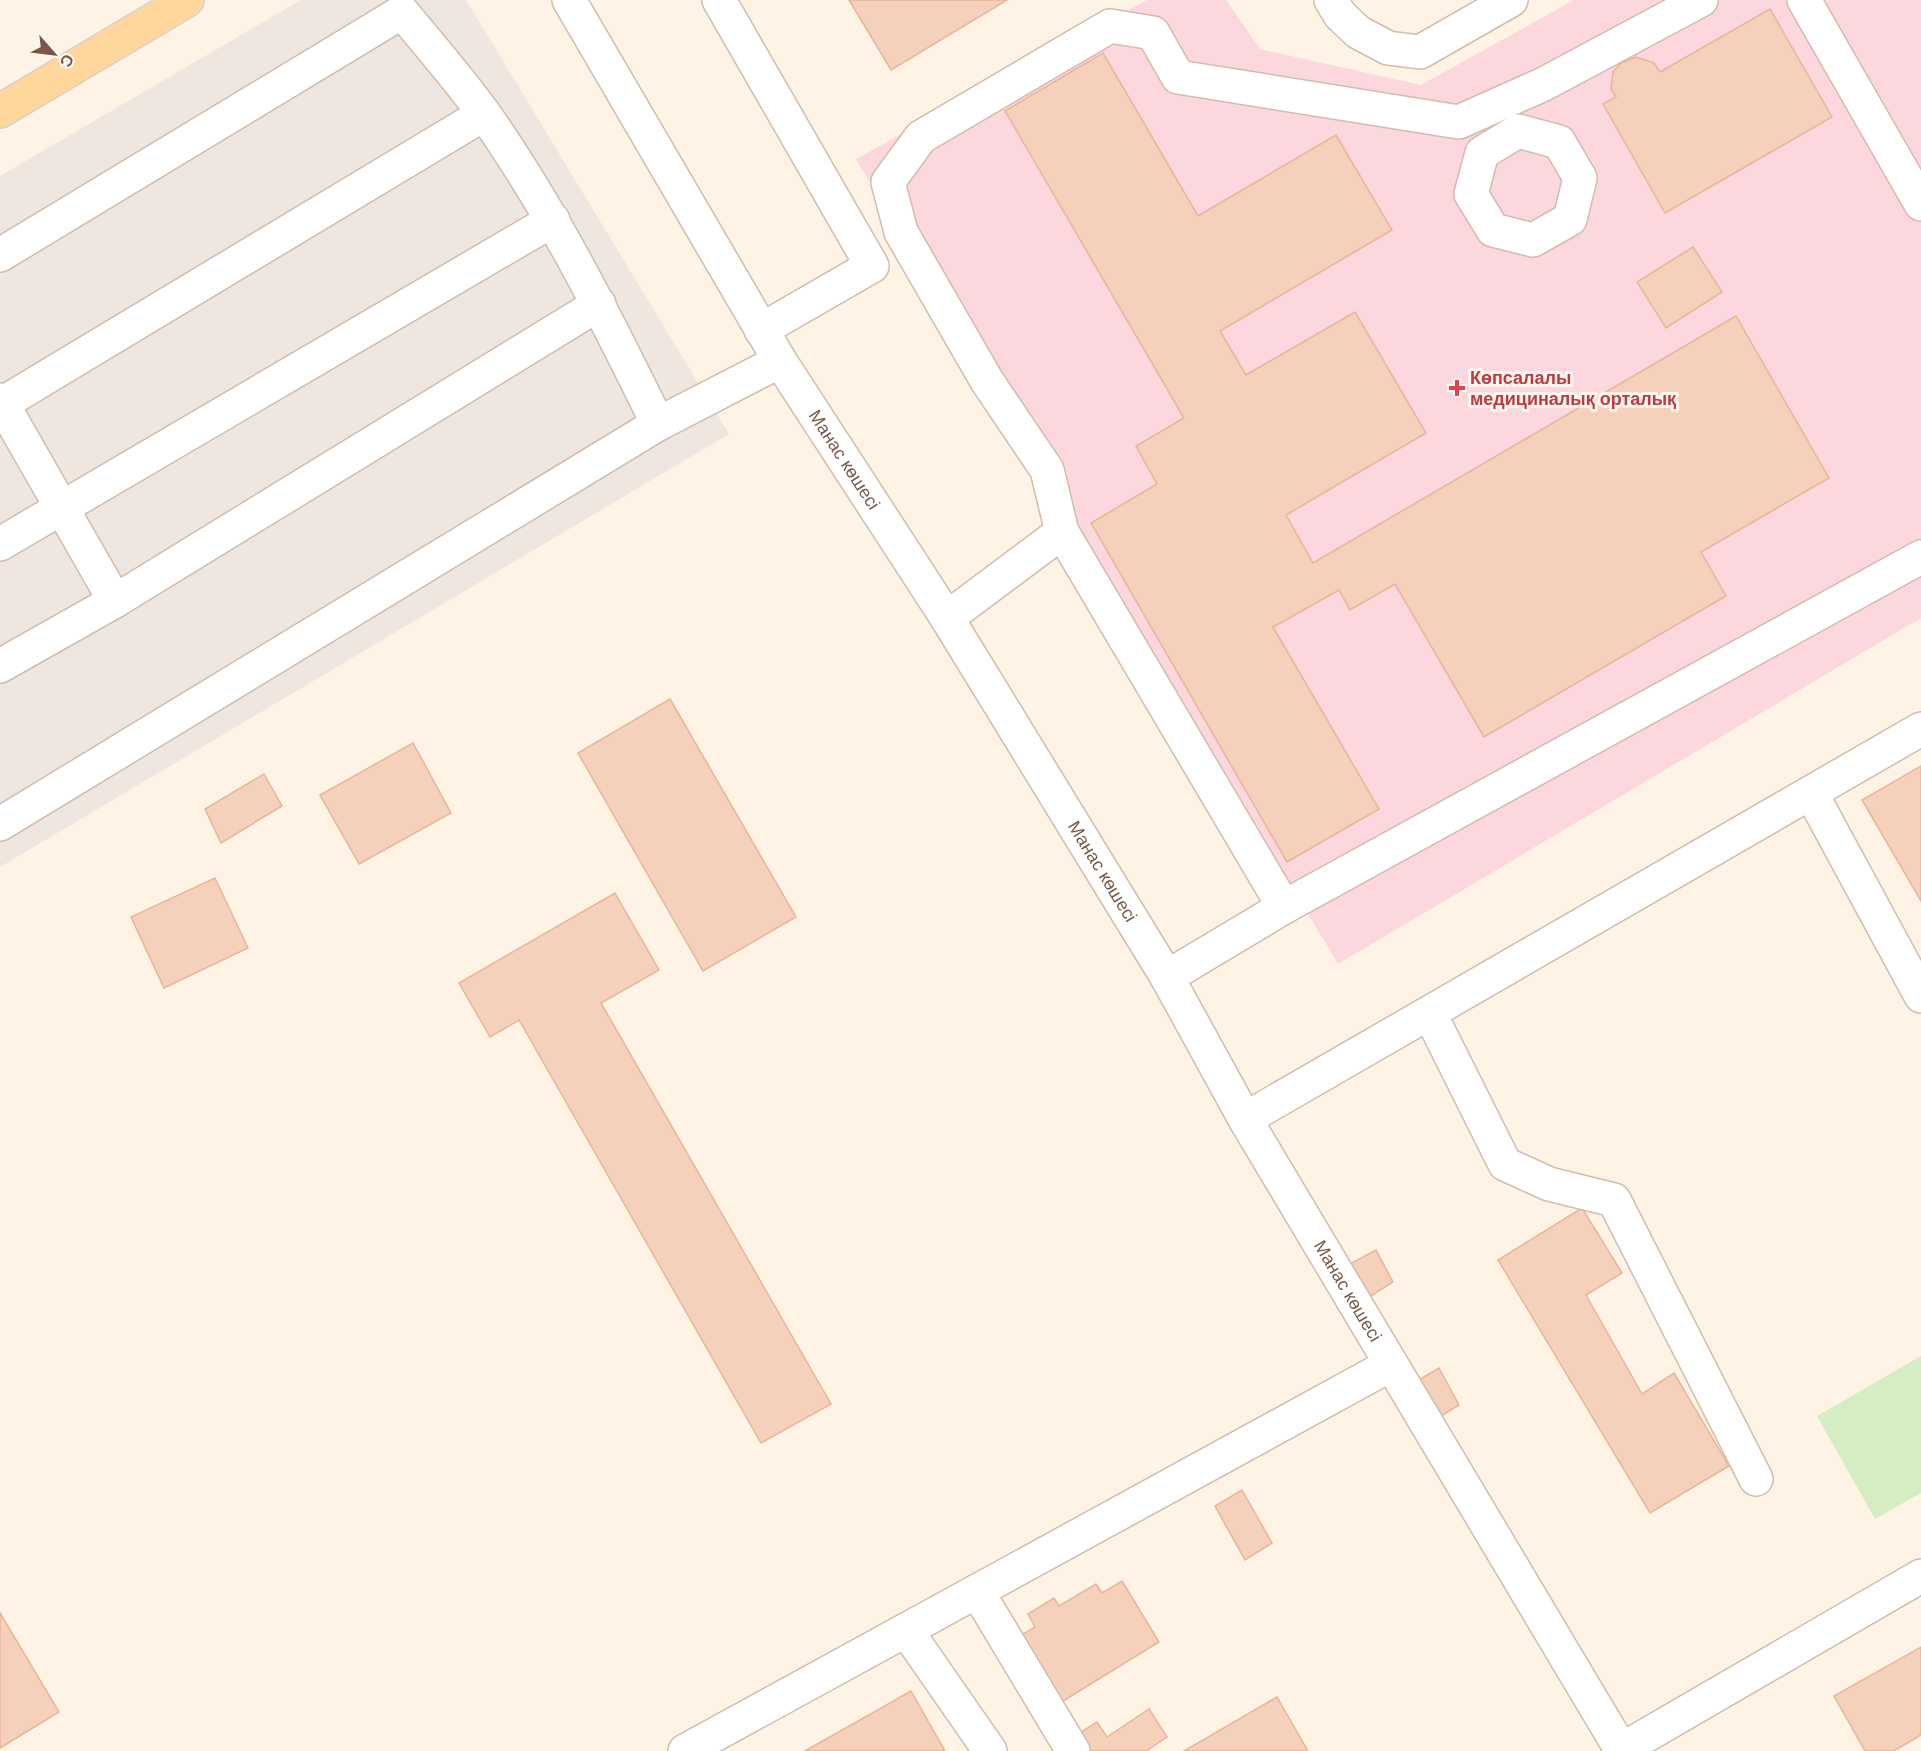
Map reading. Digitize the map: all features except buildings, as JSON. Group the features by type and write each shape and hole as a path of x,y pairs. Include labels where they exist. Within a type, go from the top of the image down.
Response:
{"main road":[{"path":"0,111 187,0"}],"street":[{"name":"Манас көшесі","path":"569,0 761,330 947,618 1167,977 1245,1119 1622,1750"},
{"path":"718,0 872,266 761,330"},
{"path":"1331,0 1340,15 1358,32 1388,48 1420,52 1511,0"},
{"path":"1284,907 1062,532 1047,470 987,381 901,232 888,182 921,137 1110,26 1153,33 1178,77 1459,122 1544,84 1701,0"},
{"path":"1804,0 1921,204"},
{"path":"0,255 402,12 484,114 553,220 599,304 658,424"},
{"path":"115,601 1,403 484,114"},
{"path":"1459,122 1482,153"},
{"path":"0,543 553,220"},
{"path":"0,666 115,601 599,304"},
{"path":"0,824 658,424 780,361"},
{"path":"947,618 1062,532"},
{"path":"1167,977 1284,907 1921,557"},
{"path":"1245,1119 1921,729"},
{"path":"1810,793 1921,996"},
{"path":"1430,1014 1505,1164 1549,1184 1614,1200 1756,1479"},
{"path":"684,1751 1390,1365"},
{"path":"1622,1750 1921,1576"},
{"path":"977,1591 1073,1751"},
{"path":"906,1630 990,1751"}],"shaded area":[{"path":"301,0 466,0 729,434 0,867 0,176"},
{"name":"Көпсалалы медициналық орталық","path":"1147,0 1226,0 1260,49 1421,85 1574,0 1921,0 1921,618 1338,964 856,159"}],"green space":[{"path":"1921,1356 1921,1493 1875,1519 1817,1416"}],"place":[{"name":"Көпсалалы медициналық орталық","path":"1457,388"}]}
